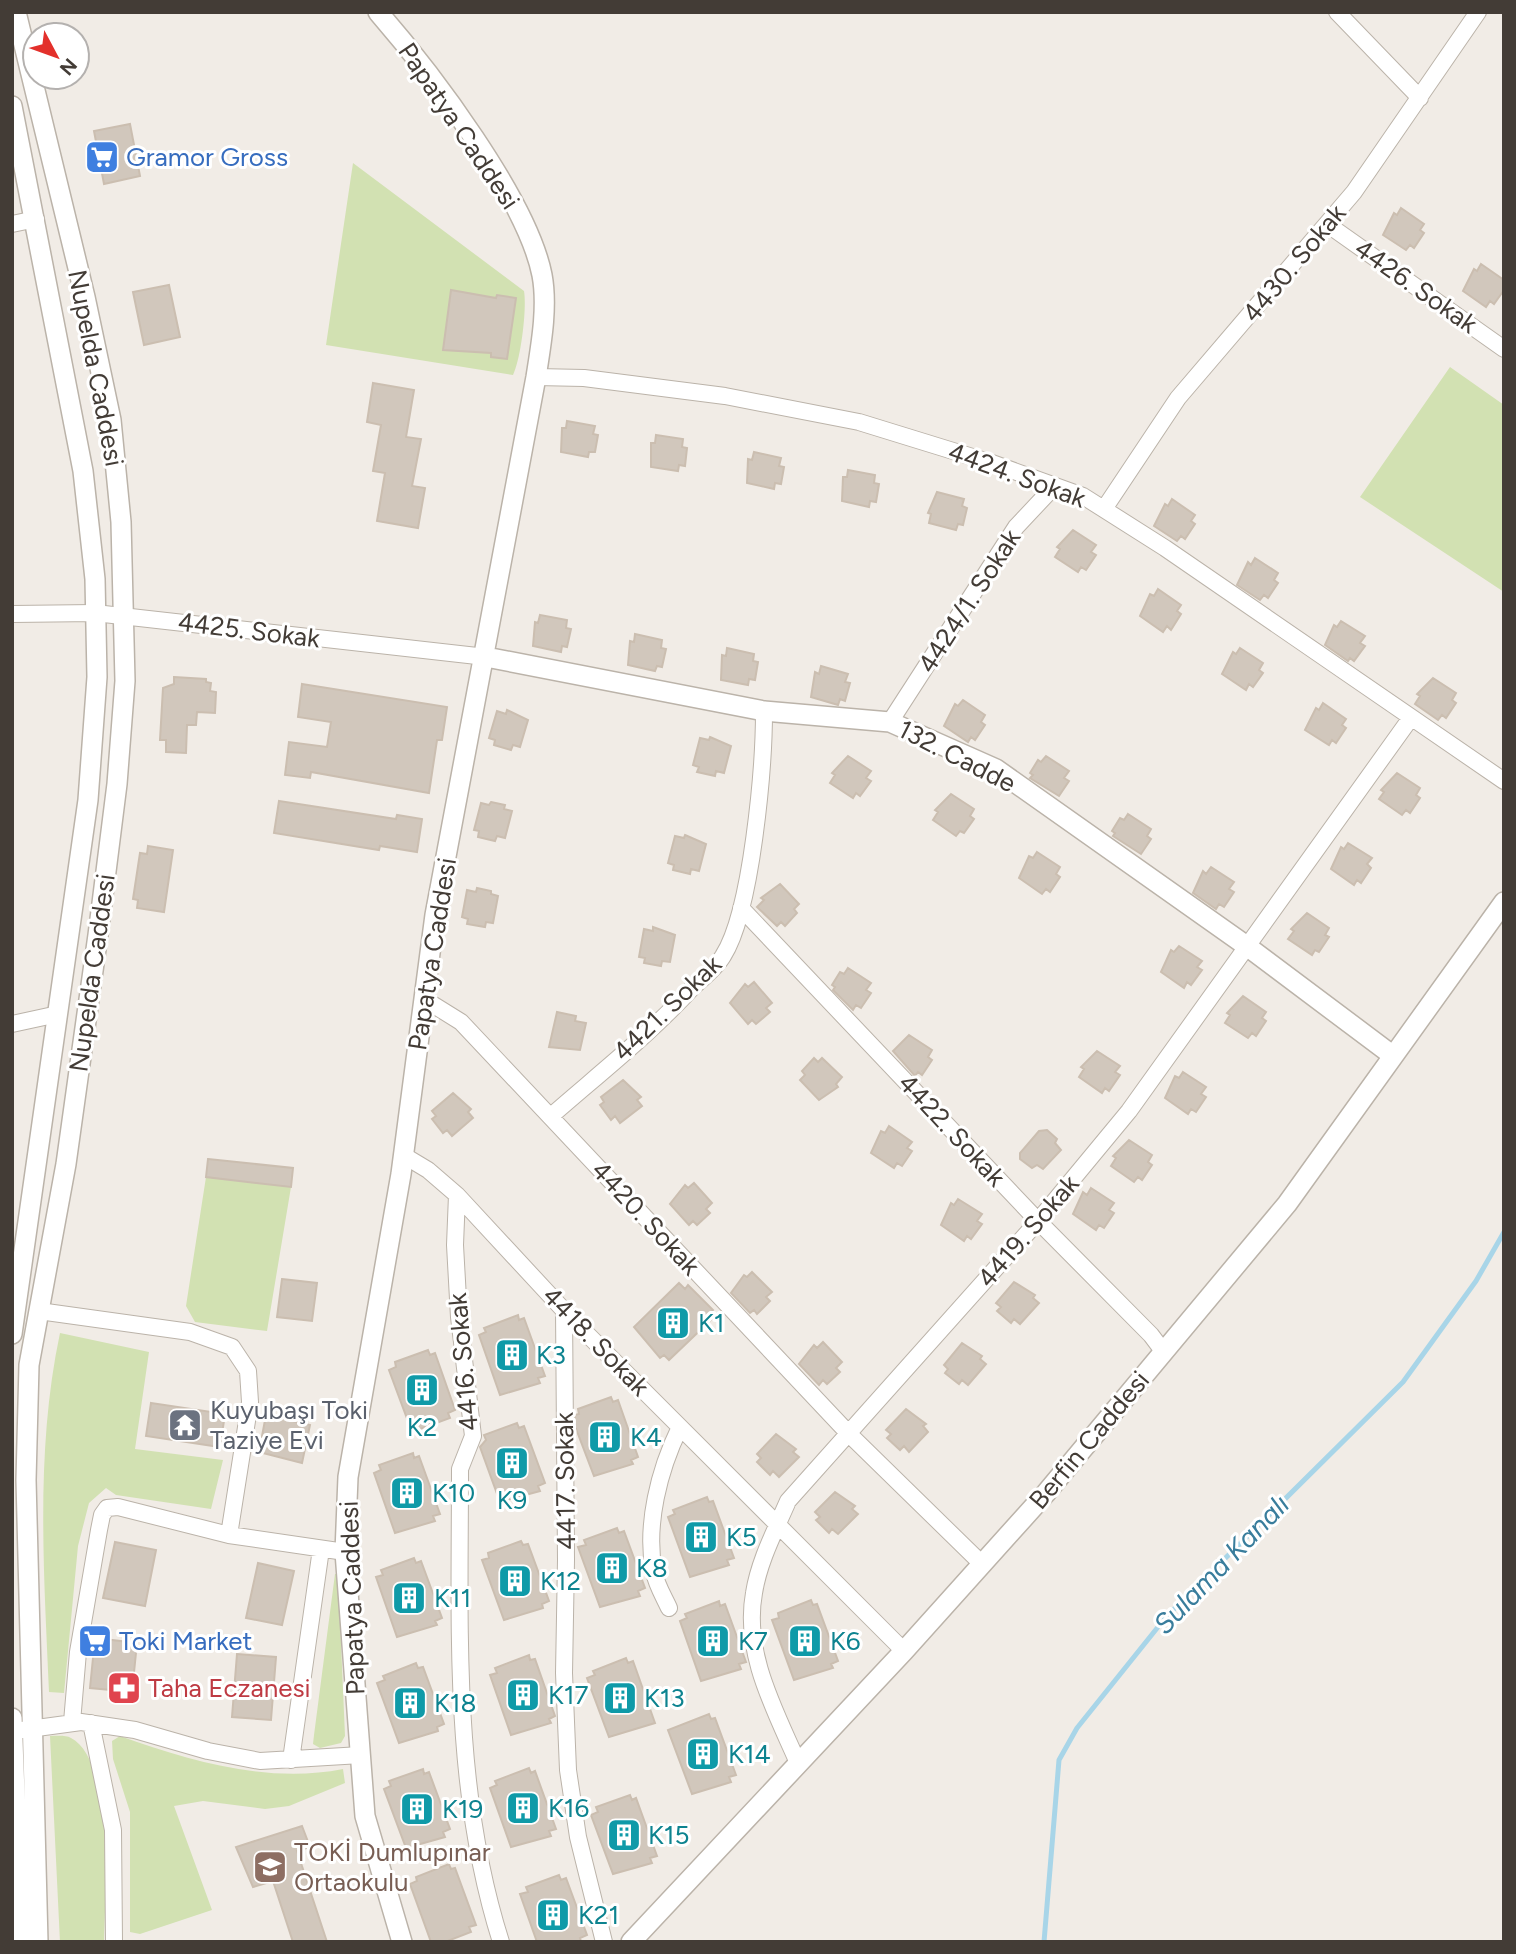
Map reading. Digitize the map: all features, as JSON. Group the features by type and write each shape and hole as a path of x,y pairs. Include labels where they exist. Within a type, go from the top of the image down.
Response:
{"street":[{"name":"Nupelda Caddesi","path":"16,12 85,297 111,420 121,522 125,681 117,784 66,1164 29,1365 20,1942"},
{"name":"Papatya Caddesi","path":"378,12 473,137 515,206 533,246 542,275 544,300 536,377 435,915 403,1155 348,1477 345,1552 365,1816 402,1942"},
{"path":"1337,12 1420,98"},
{"name":"4430. Sokak","path":"1104,509 1178,398 1354,192 1478,12"},
{"name":"Nupelda Caddesi","path":"12,106 83,471 95,612 97,677 88,800 12,1334"},
{"path":"12,224 36,219"},
{"name":"4426. Sokak","path":"1327,225 1504,349"},
{"name":"4424. Sokak","path":"536,377 584,378 725,396 859,422 992,463 1083,496 1176,556 1504,781"},
{"name":"4424/1. Sokak","path":"890,722 1016,527 1057,488"},
{"name":"4425. Sokak","path":"12,614 95,612 485,657"},
{"name":"132. Cadde","path":"485,657 764,710 890,722 996,769 1248,947 1392,1055"},
{"name":"4421. Sokak","path":"551,1116 673,1009 723,956 741,908 756,818 764,710"},
{"name":"4419. Sokak","path":"798,1763 766,1692 753,1640 753,1594 763,1559 788,1502 1038,1221 1129,1111 1410,719"},
{"name":"Berfin Caddesi","path":"631,1942 904,1651 1046,1493 1287,1204 1504,902"},
{"name":"4422. Sokak","path":"741,908 1164,1351"},
{"name":"4420. Sokak","path":"424,999 461,1022 850,1435 982,1564"},
{"path":"12,1024 58,1014"},
{"name":"4418. Sokak","path":"403,1155 428,1170 457,1195 564,1310 904,1651"},
{"name":"4416. Sokak","path":"457,1195 455,1245 459,1317 473,1436 460,1469 460,1693 469,1807 484,1888 501,1942"},
{"name":"4417. Sokak","path":"564,1310 564,1673 568,1770 578,1837 604,1942"},
{"path":"39,1311 190,1332 232,1347 248,1371 250,1402 229,1535"},
{"path":"669,1608 654,1574 651,1524 670,1448 680,1427"},
{"path":"72,1722 78,1652 102,1515 107,1508 118,1507 229,1535 345,1552"},
{"path":"291,1760 321,1549"},
{"name":"Nupelda Caddesi","path":"12,1718 22,1730 38,1942"},
{"path":"22,1730 72,1722 91,1724 135,1730 208,1751 260,1761 361,1755"},
{"path":"91,1724 113,1830 114,1942"}],"green space":[{"path":"353,163 524,291 523,333 513,375 326,345"},
{"path":"1450,367 1504,405 1504,592 1360,497"},
{"path":"206,1177 291,1187 267,1331 195,1322 186,1306"},
{"path":"60,1333 149,1352 135,1449 223,1460 211,1509 116,1495 106,1488 89,1503 78,1546 64,1693 49,1692 43,1512 47,1422"},
{"path":"335,1574 338,1574 345,1736 341,1743 320,1748 313,1744"},
{"path":"50,1736 71,1738 85,1752 95,1773 101,1801 106,1864 104,1942 60,1942"},
{"path":"120,1736 174,1754 230,1768 287,1774 343,1769 345,1783 289,1806 265,1809 203,1801 174,1806 212,1910 140,1934 130,1932 130,1812 113,1759 112,1741"}],"building":[{"path":"130,124 140,176 104,184 94,131"},
{"path":"1401,208 1424,224 1420,230 1424,233 1414,248 1410,245 1406,250 1383,235 1394,213 1397,215"},
{"path":"1481,264 1504,280 1504,290 1494,304 1490,301 1486,307 1463,291 1474,269 1477,271"},
{"path":"169,285 180,337 144,345 133,292"},
{"path":"451,290 496,298 497,295 516,298 507,359 491,357 491,353 443,350"},
{"path":"373,383 414,390 406,437 421,439 412,486 425,488 418,528 377,521 385,473 373,471 381,425 367,422"},
{"path":"567,421 595,426 593,434 598,435 595,452 589,452 588,457 561,452 562,428 566,428"},
{"path":"656,435 683,439 682,447 687,448 685,466 679,465 678,471 651,467 651,443 655,443"},
{"path":"754,452 781,458 779,466 784,467 781,484 775,483 774,489 747,483 748,459 752,460"},
{"path":"848,470 875,475 874,483 879,484 876,502 870,501 869,507 842,501 843,477 847,477"},
{"path":"937,492 964,499 962,506 967,508 963,525 958,524 956,530 929,523 931,514 928,513"},
{"path":"1172,499 1195,515 1191,521 1195,524 1185,539 1181,536 1177,541 1154,526 1165,504 1168,506"},
{"path":"1073,530 1096,545 1091,552 1096,555 1086,570 1081,567 1078,572 1055,557 1060,549 1057,547"},
{"path":"1255,558 1278,573 1274,580 1278,583 1268,598 1264,595 1260,600 1237,585 1248,562 1251,565"},
{"path":"1158,589 1181,605 1177,611 1181,614 1171,630 1167,626 1163,632 1140,616 1150,594 1154,596"},
{"path":"540,615 567,620 566,628 571,629 567,647 562,646 561,652 533,646 535,622 538,623"},
{"path":"1341,621 1365,636 1360,643 1365,646 1354,661 1350,658 1348,661 1325,645 1334,625 1337,627"},
{"path":"635,634 662,640 661,648 666,649 662,667 657,666 655,671 628,665 630,641 634,642"},
{"path":"727,648 754,654 753,661 758,662 755,680 749,679 748,685 721,680 722,655 726,656"},
{"path":"1240,648 1263,663 1259,670 1263,673 1253,687 1249,684 1246,690 1222,674 1233,652 1236,654"},
{"path":"821,666 848,674 845,682 850,683 845,701 840,699 838,705 811,697 815,672 819,674"},
{"path":"174,677 206,679 206,682 211,683 210,691 216,692 215,713 197,712 196,725 187,725 186,753 166,752 166,740 160,740 163,688 174,684"},
{"path":"1433,678 1456,693 1452,700 1456,703 1446,718 1442,715 1438,720 1415,704 1420,696 1417,694"},
{"path":"302,684 447,707 442,740 437,740 429,793 311,772 310,778 285,775 289,742 327,747 331,722 298,717"},
{"path":"963,700 985,715 981,722 985,725 975,740 971,737 968,742 944,726 955,704 958,706"},
{"path":"1323,703 1346,719 1342,725 1346,728 1336,743 1332,740 1329,745 1305,730 1316,708 1319,710"},
{"path":"507,710 528,720 520,747 513,745 511,750 494,745 495,740 489,738 497,711 506,714"},
{"path":"710,737 731,746 724,773 716,771 715,776 697,772 699,767 693,765 700,738 709,740"},
{"path":"848,756 871,771 866,778 871,781 860,796 856,793 853,798 830,783 835,775 832,773"},
{"path":"1046,756 1069,771 1064,778 1069,781 1059,796 1030,778 1038,760 1041,762"},
{"path":"1397,773 1420,788 1416,795 1420,798 1410,813 1406,810 1402,815 1379,799 1384,792 1381,790"},
{"path":"951,794 974,809 970,816 974,819 964,833 960,831 956,836 933,820 938,812 935,810"},
{"path":"279,801 396,819 397,815 422,819 417,852 380,846 379,850 274,833"},
{"path":"491,802 505,805 504,809 512,811 505,838 497,836 495,841 478,837 479,831 474,830 481,803 489,805"},
{"path":"1128,814 1151,829 1147,836 1151,839 1141,854 1113,836 1115,833 1112,831 1120,818 1124,820"},
{"path":"685,835 706,844 699,871 691,869 690,874 673,870 674,865 668,863 675,836 684,838"},
{"path":"1348,843 1372,858 1367,864 1371,868 1361,883 1357,880 1354,885 1331,869 1341,847 1344,849"},
{"path":"148,846 173,850 164,912 137,908 138,900 133,899 140,853 147,854"},
{"path":"1037,852 1060,867 1056,874 1060,877 1050,892 1046,889 1042,894 1019,878 1029,856 1033,858"},
{"path":"1211,867 1234,882 1229,889 1234,892 1224,907 1219,904 1216,909 1193,893 1203,871 1206,874"},
{"path":"780,884 799,904 794,909 797,913 785,926 781,922 777,926 757,907 764,900 761,898"},
{"path":"477,888 491,891 491,894 498,896 493,923 486,922 485,927 467,924 468,919 462,917 467,890 476,892"},
{"path":"1307,913 1329,928 1325,935 1329,937 1319,952 1315,950 1312,955 1288,939 1294,931 1291,929"},
{"path":"653,927 675,935 670,962 662,961 661,966 644,963 645,958 639,957 644,929 653,931"},
{"path":"1179,946 1202,961 1197,967 1202,970 1191,985 1187,982 1184,988 1161,972 1171,950 1174,952"},
{"path":"848,968 871,983 866,990 871,993 861,1008 856,1005 853,1010 833,990 835,987 832,985 840,972 844,974"},
{"path":"754,982 772,1003 766,1008 770,1012 756,1024 752,1020 748,1024 730,1003 745,984 748,987"},
{"path":"1243,996 1266,1012 1262,1018 1266,1021 1256,1036 1252,1033 1248,1038 1225,1023 1230,1015 1227,1013"},
{"path":"557,1012 576,1016 575,1021 586,1023 580,1050 549,1047"},
{"path":"909,1035 932,1050 928,1057 932,1060 922,1075 918,1072 915,1076 893,1051"},
{"path":"1097,1051 1120,1066 1115,1072 1120,1075 1109,1091 1105,1088 1102,1093 1079,1077 1084,1069 1081,1067"},
{"path":"814,1058 818,1062 822,1058 842,1077 836,1084 838,1087 819,1100 800,1080 805,1075 802,1071"},
{"path":"1183,1072 1206,1087 1201,1094 1206,1097 1196,1112 1191,1109 1188,1114 1165,1098 1175,1076 1179,1078"},
{"path":"623,1080 641,1097 637,1100 642,1106 620,1123 615,1116 611,1120 600,1105 604,1102 601,1097"},
{"path":"453,1093 471,1109 468,1112 473,1118 452,1136 447,1130 443,1133 432,1119 436,1116 432,1111"},
{"path":"889,1126 912,1142 907,1148 912,1151 902,1166 897,1163 894,1168 871,1153 881,1131 885,1133"},
{"path":"1047,1130 1057,1139 1055,1143 1061,1150 1043,1169 1037,1165 1032,1168 1020,1159 1020,1153 1039,1131"},
{"path":"1129,1140 1152,1155 1148,1162 1152,1165 1142,1180 1138,1177 1134,1182 1111,1166 1116,1158 1113,1156"},
{"path":"208,1159 293,1168 291,1187 206,1177"},
{"path":"694,1183 712,1203 706,1209 710,1213 697,1225 693,1221 689,1225 670,1204 685,1185 688,1188"},
{"path":"1091,1188 1114,1203 1109,1210 1114,1213 1104,1228 1099,1225 1096,1230 1073,1214 1083,1192 1087,1195"},
{"path":"958,1199 982,1214 977,1221 982,1224 971,1239 967,1236 964,1241 941,1225 951,1203 954,1205"},
{"path":"752,1272 772,1292 766,1297 770,1301 757,1314 754,1310 750,1313 731,1293 744,1275 747,1277"},
{"path":"282,1279 317,1283 312,1321 277,1317"},
{"path":"1014,1282 1035,1295 1033,1298 1039,1303 1020,1324 1014,1319 1011,1323 997,1311 1001,1307 996,1303"},
{"name":"K1","path":"679,1283 685,1289 688,1285 713,1310 709,1314 713,1318 669,1360 664,1355 660,1358 634,1327"},
{"name":"K3","path":"518,1315 519,1320 524,1318 545,1376 538,1378 540,1383 500,1395 479,1335 486,1332 484,1328"},
{"path":"823,1342 842,1362 836,1368 840,1372 827,1384 823,1380 819,1385 799,1364 814,1345 817,1348"},
{"path":"962,1343 982,1356 980,1359 986,1364 968,1385 962,1380 959,1384 945,1373 948,1369 944,1365"},
{"name":"K2","path":"428,1350 430,1355 435,1353 455,1410 448,1413 450,1418 412,1432 389,1370 396,1367 395,1362"},
{"name":"K4","path":"611,1397 613,1402 618,1400 638,1457 631,1460 633,1464 594,1476 575,1426 575,1415 579,1414 578,1409"},
{"name":"Kuyubaşı Toki Taziye Evi","path":"151,1403 225,1414 220,1447 146,1436"},
{"path":"906,1409 926,1424 923,1426 928,1432 909,1452 904,1446 900,1450 887,1438 891,1434 886,1430"},
{"path":"266,1415 310,1425 302,1463 259,1452"},
{"name":"K9","path":"517,1423 519,1428 524,1426 545,1483 538,1486 540,1491 500,1502 480,1447 486,1440 484,1435"},
{"path":"776,1434 796,1449 793,1452 799,1457 779,1477 773,1471 770,1475 757,1462 761,1458 757,1454"},
{"name":"K10","path":"413,1453 414,1458 419,1456 440,1514 433,1516 435,1521 395,1533 374,1473 381,1470 379,1465"},
{"path":"835,1492 855,1506 852,1509 858,1514 838,1534 832,1529 829,1533 816,1520 820,1517 815,1512"},
{"name":"K5","path":"707,1497 709,1502 713,1501 734,1558 727,1560 729,1565 690,1577 668,1517 675,1514 673,1510"},
{"name":"K8","path":"617,1528 619,1533 624,1531 645,1588 638,1591 640,1596 600,1607 578,1547 586,1545 584,1540"},
{"name":"K12","path":"521,1541 523,1545 528,1544 549,1601 542,1604 543,1608 504,1620 482,1560 489,1558 488,1553"},
{"path":"115,1542 156,1550 145,1606 103,1598"},
{"name":"K11","path":"414,1558 416,1563 421,1561 442,1618 435,1621 437,1625 397,1637 376,1577 383,1575 381,1570"},
{"path":"258,1563 294,1571 282,1625 246,1618"},
{"name":"K6","path":"811,1600 813,1605 817,1604 838,1661 831,1664 833,1668 794,1680 772,1620 779,1618 778,1613"},
{"name":"K7","path":"719,1601 720,1606 725,1604 746,1662 739,1664 741,1669 701,1681 680,1621 687,1618 685,1614"},
{"path":"95,1638 137,1643 132,1692 90,1688"},
{"path":"237,1654 276,1657 271,1720 232,1717"},
{"name":"K17","path":"529,1655 530,1660 535,1659 555,1716 549,1719 551,1723 511,1735 490,1675 497,1673 495,1668"},
{"name":"K13","path":"626,1658 628,1663 633,1661 655,1723 609,1737 587,1678 595,1675 593,1671"},
{"name":"K18","path":"416,1663 418,1668 423,1667 444,1724 437,1727 438,1731 399,1743 377,1683 385,1680 383,1676"},
{"name":"K14","path":"709,1714 711,1719 715,1718 736,1775 729,1777 731,1782 692,1794 668,1730"},
{"name":"K16","path":"529,1768 531,1773 535,1771 556,1829 549,1831 551,1836 511,1847 490,1788 497,1785 495,1781"},
{"name":"K19","path":"423,1769 424,1774 429,1772 450,1829 443,1832 445,1837 406,1848 384,1789 391,1786 389,1781"},
{"name":"K15","path":"630,1795 632,1800 636,1798 657,1856 650,1858 652,1863 613,1874 591,1815 598,1812 596,1807"},
{"path":"302,1826 310,1847 297,1851 327,1942 293,1942 273,1881 253,1887 236,1847"},
{"path":"449,1864 451,1869 455,1868 476,1925 469,1927 471,1932 445,1942 431,1942 410,1884 417,1881 416,1877"},
{"name":"K21","path":"559,1875 561,1880 566,1878 587,1935 580,1938 581,1942 537,1942 520,1894 528,1892 526,1887"}],"waterway":[{"name":"Sulama Kanalı","path":"1044,1942 1059,1760 1077,1728 1166,1617 1403,1382 1476,1281 1504,1232"}],"place":[{"name":"Gramor Gross","path":"102,157"},
{"name":"K1","path":"673,1323"},
{"name":"K3","path":"512,1355"},
{"name":"K2","path":"422,1390"},
{"name":"Kuyubaşı Toki Taziye Evi","path":"185,1425"},
{"name":"K4","path":"605,1437"},
{"name":"K9","path":"512,1463"},
{"name":"K10","path":"407,1493"},
{"name":"K5","path":"701,1537"},
{"name":"K8","path":"612,1568"},
{"name":"K12","path":"515,1581"},
{"name":"K11","path":"409,1598"},
{"name":"Toki Market","path":"95,1641"},
{"name":"K7","path":"713,1641"},
{"name":"K6","path":"805,1641"},
{"name":"Taha Eczanesi","path":"124,1688"},
{"name":"K17","path":"523,1695"},
{"name":"K13","path":"620,1698"},
{"name":"K18","path":"410,1703"},
{"name":"K14","path":"703,1754"},
{"name":"K16","path":"523,1808"},
{"name":"K19","path":"417,1809"},
{"name":"K15","path":"624,1835"},
{"name":"TOKİ Dumlupınar Ortaokulu","path":"270,1867"},
{"name":"K21","path":"553,1915"}]}
